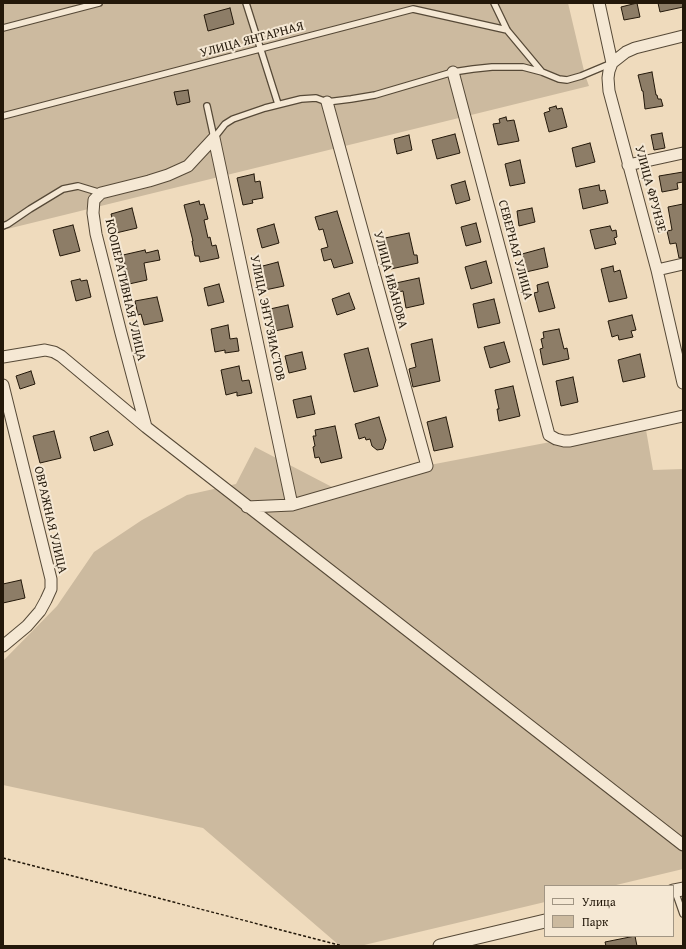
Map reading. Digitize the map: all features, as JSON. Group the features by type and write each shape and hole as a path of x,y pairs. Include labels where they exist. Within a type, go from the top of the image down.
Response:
{"street":[{"name":"УЛИЦА ФРУНЗЕ","path":"599,3 612,63 609,71 608,91 657,270 683,383"},
{"path":"612,63 626,52 635,48 683,36"},
{"name":"СЕВЕРНАЯ УЛИЦА","path":"453,72 549,435 556,439 570,441 683,416"},
{"name":"УЛИЦА ИВАНОВА","path":"292,504 427,466 327,102"},
{"path":"101,193 149,181 168,175 188,166 214,138"},
{"name":"УЛИЦА ЭНТУЗИАСТОВ","path":"214,138 292,504"},
{"path":"628,165 683,153"},
{"name":"КООПЕРАТИВНАЯ УЛИЦА","path":"101,193 94,200 93,213 96,234 120,333 146,427"},
{"path":"657,270 683,264"},
{"path":"3,357 45,350 54,352 61,356 146,427 683,845"},
{"name":"ОВРАЖНАЯ УЛИЦА","path":"3,385 51,579 51,589 40,611 27,626 3,646"},
{"path":"248,507 292,504"},
{"path":"440,946 544,921"}],"lane":[{"path":"3,28 99,3"},
{"path":"246,3 278,104"},
{"path":"494,3 507,30 542,72"},
{"name":"УЛИЦА ЯНТАРНАЯ","path":"3,116 413,9 507,30"},
{"path":"214,138 225,124 233,119 278,104 301,99 316,98 327,102 375,95 453,72 473,69 507,67 523,68 567,80 581,76 612,63"},
{"path":"207,106 214,138"},
{"path":"3,226 63,189 78,186 101,193"},
{"path":"677,890 683,914"}],"path":[{"path":"3,858 343,946"}],"green space":[{"path":"3,3 568,3 589,86 3,230"},
{"path":"645,424 653,470 683,469 683,869 616,885 544,885 544,902 360,946 340,946 203,828 3,785 3,661 57,606 94,552 142,520 187,495 236,484 255,447 332,487 377,475"}],"building":[{"path":"637,3 640,17 624,20 621,7"},
{"path":"658,3 683,3 683,7 660,12"},
{"path":"230,8 234,24 208,31 204,15"},
{"path":"652,72 656,95 658,99 661,99 663,106 645,109 643,91 638,75"},
{"path":"188,90 190,102 177,105 174,92"},
{"path":"556,106 557,109 562,108 567,127 549,132 544,113 550,111 549,108"},
{"path":"506,117 507,121 514,120 519,141 498,145 493,124 500,123 499,119"},
{"path":"662,133 665,148 654,150 651,135"},
{"path":"455,134 460,153 437,159 432,140"},
{"path":"409,135 412,150 397,154 394,139"},
{"path":"590,143 595,162 576,167 572,148"},
{"path":"520,160 525,183 510,186 505,164"},
{"path":"683,172 683,182 677,183 678,189 662,192 659,176"},
{"path":"254,174 255,182 260,181 263,198 252,200 253,203 243,205 237,178"},
{"path":"465,181 470,200 456,204 451,185"},
{"path":"599,185 600,191 605,190 608,203 583,209 579,189"},
{"path":"199,201 200,205 204,204 208,219 204,220 208,238 210,237 212,246 216,245 219,258 200,262 199,256 195,256 193,241 184,205"},
{"path":"683,204 683,257 679,258 676,243 670,244 667,231 672,230 668,207"},
{"path":"132,208 137,228 116,233 111,214"},
{"path":"532,208 535,222 519,226 517,211"},
{"path":"337,211 353,263 334,268 331,259 324,261 321,249 328,247 323,229 319,230 315,217"},
{"path":"476,223 481,242 466,246 461,227"},
{"path":"274,224 279,243 262,248 257,229"},
{"path":"73,225 80,251 60,256 53,230"},
{"path":"610,226 612,231 616,230 617,237 614,238 616,244 595,249 590,230"},
{"path":"409,233 414,255 417,255 418,263 391,269 385,238"},
{"path":"544,248 548,267 526,272 522,254"},
{"path":"145,250 146,253 158,250 160,260 144,263 147,280 129,284 123,255"},
{"path":"486,261 492,283 471,289 465,267"},
{"path":"278,262 284,286 265,290 259,267"},
{"path":"613,266 614,272 620,270 627,298 609,302 601,269"},
{"path":"419,278 424,304 406,308 403,291 398,292 396,283"},
{"path":"80,279 81,281 87,280 91,297 76,301 71,281"},
{"path":"548,282 555,308 539,312 534,293 538,292 537,285"},
{"path":"219,284 224,302 208,306 204,288"},
{"path":"349,293 355,309 337,315 332,299"},
{"path":"157,297 163,321 144,325 141,314 138,315 135,301"},
{"path":"494,299 500,323 478,328 473,304"},
{"path":"288,305 293,327 275,331 270,309"},
{"path":"632,315 636,330 631,331 633,337 619,340 618,335 612,337 608,321"},
{"path":"228,325 230,339 237,338 239,351 225,353 225,350 215,352 211,329"},
{"path":"559,329 564,349 567,348 569,359 543,365 540,349 543,348 541,339 544,338 543,332"},
{"path":"432,339 440,381 413,387 409,369 416,367 411,344"},
{"path":"504,342 510,362 490,368 484,347"},
{"path":"368,348 378,386 354,392 344,354"},
{"path":"302,352 306,369 289,373 285,356"},
{"path":"640,354 645,377 623,382 618,360"},
{"path":"239,366 242,381 249,380 252,393 237,396 237,392 226,395 221,370"},
{"path":"31,371 35,384 20,389 16,376"},
{"path":"573,377 578,402 561,406 556,381"},
{"path":"513,386 520,416 499,421 497,409 499,409 495,390"},
{"path":"311,396 315,414 297,418 293,400"},
{"path":"379,417 386,440 383,449 377,450 372,446 370,439 366,440 365,437 359,439 355,424"},
{"path":"446,417 453,447 434,451 427,422"},
{"path":"335,426 342,458 321,463 319,457 315,458 313,447 315,446 313,436 316,436 315,430"},
{"path":"54,431 61,458 40,463 33,436"},
{"path":"108,431 113,445 94,451 90,437"},
{"path":"21,580 25,598 3,603 3,584"},
{"path":"635,937 637,946 606,946 605,942"}]}
